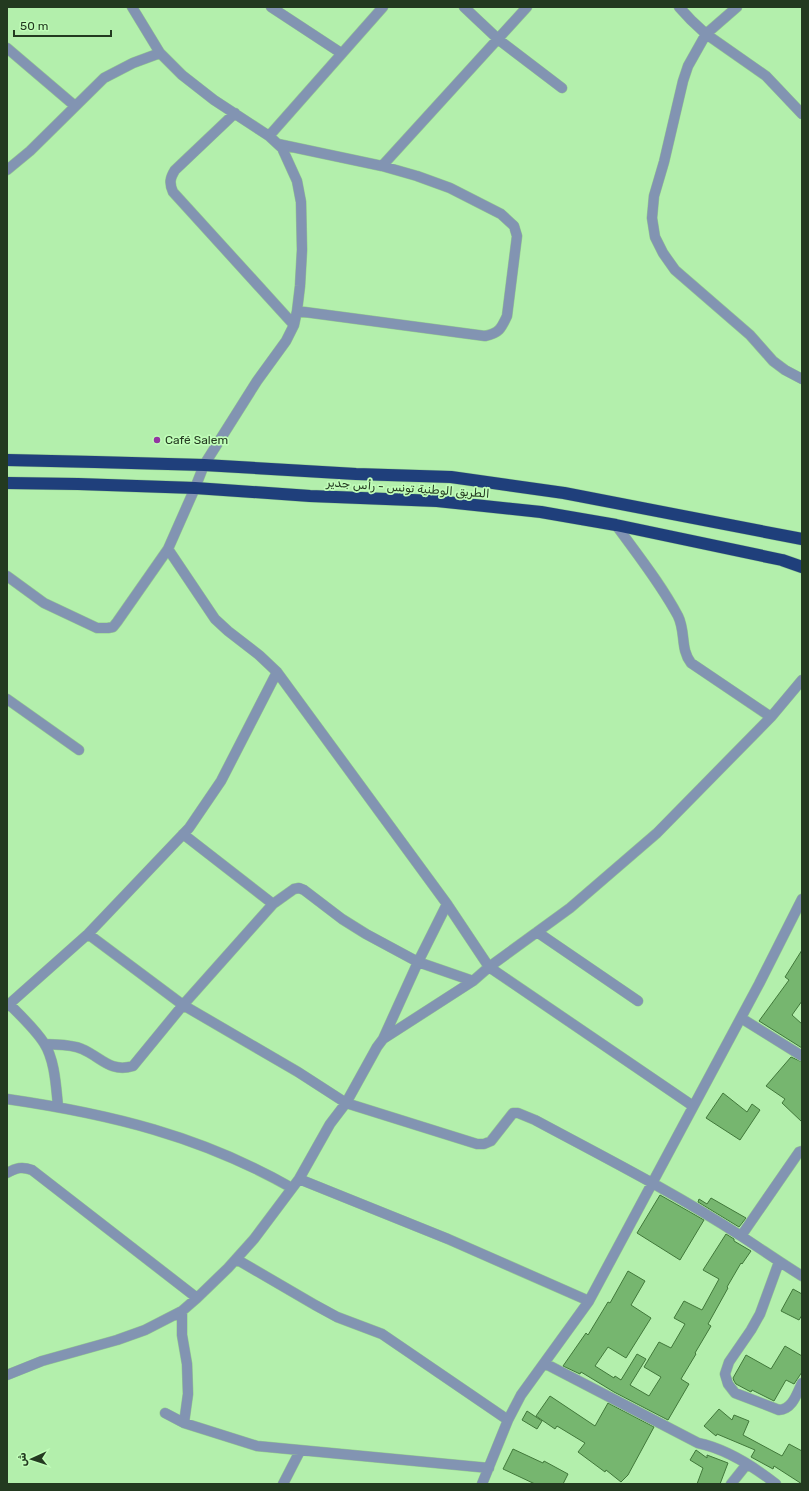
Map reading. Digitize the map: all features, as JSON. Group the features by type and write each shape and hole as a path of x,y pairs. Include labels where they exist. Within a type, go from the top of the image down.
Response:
{"highway":[{"name":"الطريق الوطنية تونس - رأس جدير","path":"7,460 204,465 356,474 451,477 564,493 802,539"},
{"name":"الطريق الوطنية تونس - رأس جدير","path":"7,484 78,484 195,488 310,496 437,501 541,512 616,524 782,560 802,567"}],"street":[{"path":"7,576 44,603 58,611 97,628 108,628 113,626 168,549 204,465 257,381 286,341 294,325 300,286 302,250 301,202 297,181 282,148 269,136 214,100 187,79 160,53 132,7"},
{"path":"270,7 341,53"},
{"path":"269,136 383,7"},
{"path":"464,7 499,40 562,88"},
{"path":"382,166 499,40 527,7"},
{"path":"679,7 706,34 766,76 802,114"},
{"path":"737,7 706,34 688,66 654,196 652,218 655,237 674,270 750,335 773,360 785,370 802,379"},
{"path":"7,48 74,106"},
{"path":"7,170 30,151 104,78 119,69 160,53"},
{"path":"235,113 175,170 170,180 170,186 173,192 294,325"},
{"path":"278,144 382,166 417,176 450,188 500,214 514,226 517,236 506,316 503,325 498,332 485,336 297,311"},
{"path":"616,524 664,592 679,618 682,627 682,642 686,656 691,663 771,717"},
{"path":"168,549 215,619 228,631 260,655 277,672 447,904 489,967 693,1106"},
{"path":"58,1106 50,1055 45,1044 8,1005 88,934 189,828 221,781 277,672"},
{"path":"7,1375 42,1361 117,1340 145,1330 182,1311 197,1298 254,1239 299,1179 330,1124 346,1103 377,1047 384,1039 473,982 489,967 570,908 657,834 771,717 802,680"},
{"path":"7,699 79,750"},
{"path":"183,834 273,904"},
{"path":"45,1044 74,1046 83,1049 115,1068 124,1069 133,1066 183,1005 273,904 294,889 299,888 304,890 342,919 418,962 473,982"},
{"path":"482,1484 508,1420 521,1395 589,1301 741,1018 802,899"},
{"path":"384,1039 418,962 447,904"},
{"path":"537,932 638,1001"},
{"path":"88,934 183,1005 298,1072 346,1103 477,1144 484,1144 491,1141 513,1113 518,1113 536,1120 652,1183 741,1236 802,1276"},
{"path":"741,1018 802,1056"},
{"path":"7,1099 58,1106 114,1118 158,1130 212,1149 263,1172 292,1188"},
{"path":"741,1236 799,1152 802,1151"},
{"path":"7,1173 16,1168 25,1167 32,1170 197,1298"},
{"path":"299,1179 448,1239 589,1301"},
{"path":"236,1259 337,1317 382,1334 508,1420"},
{"path":"779,1262 760,1314 729,1362 726,1374 728,1384 735,1393 779,1410 785,1409 791,1405 802,1383"},
{"path":"182,1311 182,1336 187,1364 188,1394 184,1423"},
{"path":"544,1363 687,1438 730,1453 776,1484"},
{"path":"165,1413 184,1423 257,1446 488,1468"},
{"path":"283,1484 300,1451"},
{"path":"731,1484 747,1464"}],"building":[{"path":"802,950 802,1001 792,1015 802,1024 802,1048 759,1021 789,980 785,977"},
{"path":"791,1057 802,1062 802,1122 782,1103 785,1099 766,1086"},
{"path":"723,1093 747,1112 752,1104 760,1110 740,1140 706,1118"},
{"path":"660,1195 704,1220 680,1260 637,1233"},
{"path":"711,1198 746,1218 739,1227 698,1202 699,1199 707,1204"},
{"path":"726,1234 734,1239 734,1241 751,1251 742,1264 741,1263 708,1324 711,1326 681,1379 689,1384 668,1420 614,1392 581,1372 580,1374 563,1366 586,1333 588,1335 608,1302 610,1303 628,1271 645,1281 631,1305 651,1318 626,1358 608,1347 595,1366 614,1378 615,1376 621,1380 637,1354 646,1359 630,1385 649,1396 661,1377 644,1367 659,1342 671,1348 685,1324 674,1318 684,1301 702,1310 719,1279 703,1270"},
{"path":"793,1289 802,1294 802,1315 799,1320 781,1311"},
{"path":"785,1346 802,1356 802,1372 794,1384 786,1380 774,1401 736,1384 733,1378 746,1355 771,1369"},
{"path":"550,1396 595,1426 608,1403 654,1427 628,1475 621,1482 606,1470 605,1472 578,1452 585,1443 557,1426 555,1429 536,1416"},
{"path":"719,1409 732,1420 734,1415 749,1421 743,1435 782,1456 789,1444 802,1451 802,1484 774,1466 773,1469 751,1457 755,1450 717,1434 716,1436 704,1426"},
{"path":"527,1411 542,1421 537,1429 522,1420"},
{"path":"513,1449 543,1463 544,1461 568,1474 563,1484 535,1484 503,1469"},
{"path":"696,1450 707,1458 707,1455 728,1463 720,1484 697,1484 703,1468 690,1460"}],"place":[{"name":"Café Salem","path":"157,440"}]}
